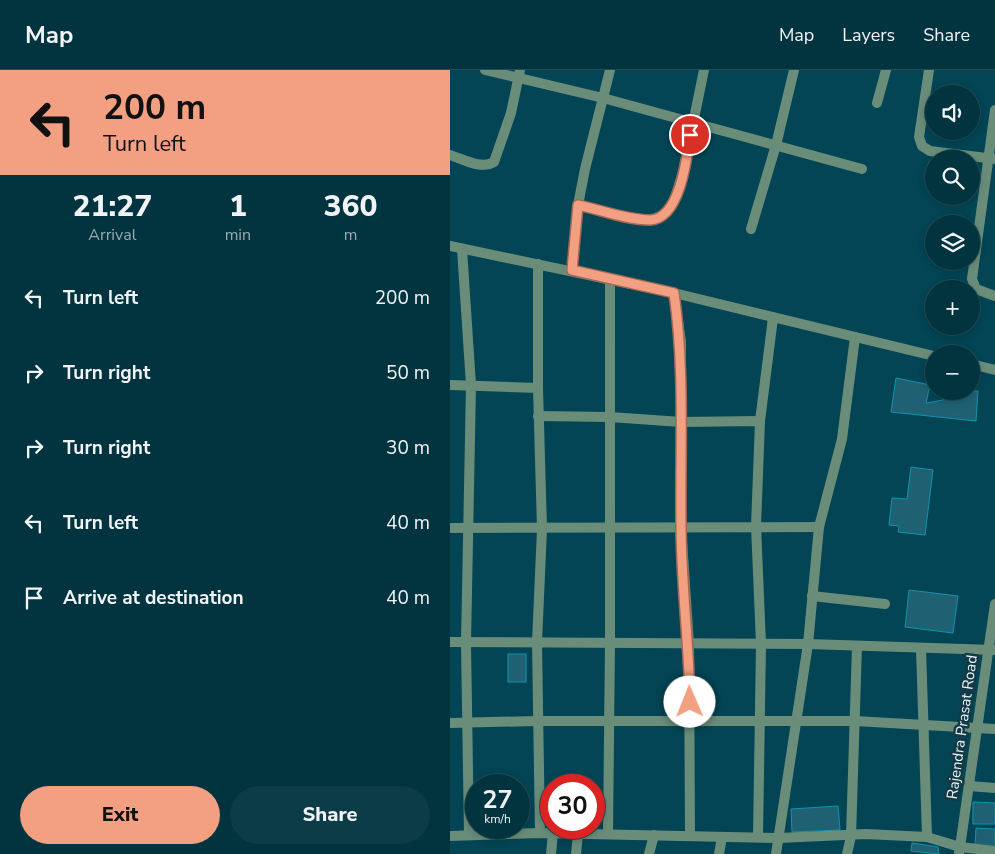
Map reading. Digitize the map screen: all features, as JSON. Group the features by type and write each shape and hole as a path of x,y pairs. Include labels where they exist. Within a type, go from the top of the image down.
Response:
{"street":[{"path":"485,70 519,74 862,169"},
{"path":"572,270 578,205 610,70"},
{"path":"578,205 632,218 651,220 663,215 673,204 683,172 704,70"},
{"path":"751,229 776,145 794,70"},
{"path":"877,103 886,70"},
{"path":"928,70 919,137 922,146 930,151 991,158"},
{"path":"450,155 488,166 494,162 511,112 519,74"},
{"path":"995,110 991,158 972,279 976,289 995,296"},
{"path":"450,246 572,270 674,293 925,354"},
{"path":"462,249 471,385 466,643 467,774"},
{"path":"530,833 540,833 537,642 542,529 538,416 538,264"},
{"path":"610,279 610,721 608,834 779,838 851,836 926,837 960,850 995,851"},
{"path":"674,293 680,342 680,526 689,644 691,722 690,836"},
{"path":"758,837 758,722 761,644 756,526 760,420 773,318"},
{"path":"776,854 808,644 819,527 842,439 855,337"},
{"path":"980,366 995,370"},
{"path":"450,385 538,388"},
{"path":"538,416 610,417 681,422 760,420"},
{"path":"450,528 819,527"},
{"path":"812,596 885,604"},
{"name":"Rajendra Prasat Road","path":"960,850 977,728 992,650 995,604"},
{"path":"450,642 808,644 992,650"},
{"path":"847,854 851,836 858,646"},
{"path":"921,648 926,837"},
{"path":"450,723 537,721 855,721 995,729"},
{"path":"969,786 995,788"},
{"path":"450,836 465,835"},
{"path":"649,854 654,835"},
{"path":"719,854 722,837"},
{"path":"551,854 552,839"},
{"path":"576,854 578,839"}],"building":[{"path":"896,378 925,384 926,403 943,400 977,400 976,421 891,412"},
{"path":"911,467 933,470 925,535 898,532 899,526 889,525 892,498 907,499"},
{"path":"909,590 958,596 953,633 905,627"},
{"path":"508,654 526,654 526,682 508,682"},
{"path":"973,802 995,803 995,824 973,824"},
{"path":"838,806 840,830 792,832 791,809"},
{"path":"976,828 995,829 995,847 975,846"},
{"path":"912,843 938,847 939,854 911,851"}],"route":[{"path":"690,135 683,172 673,204 663,215 651,220 632,218 578,205 572,270 674,293 680,342 680,526 689,644 690,702"}]}
